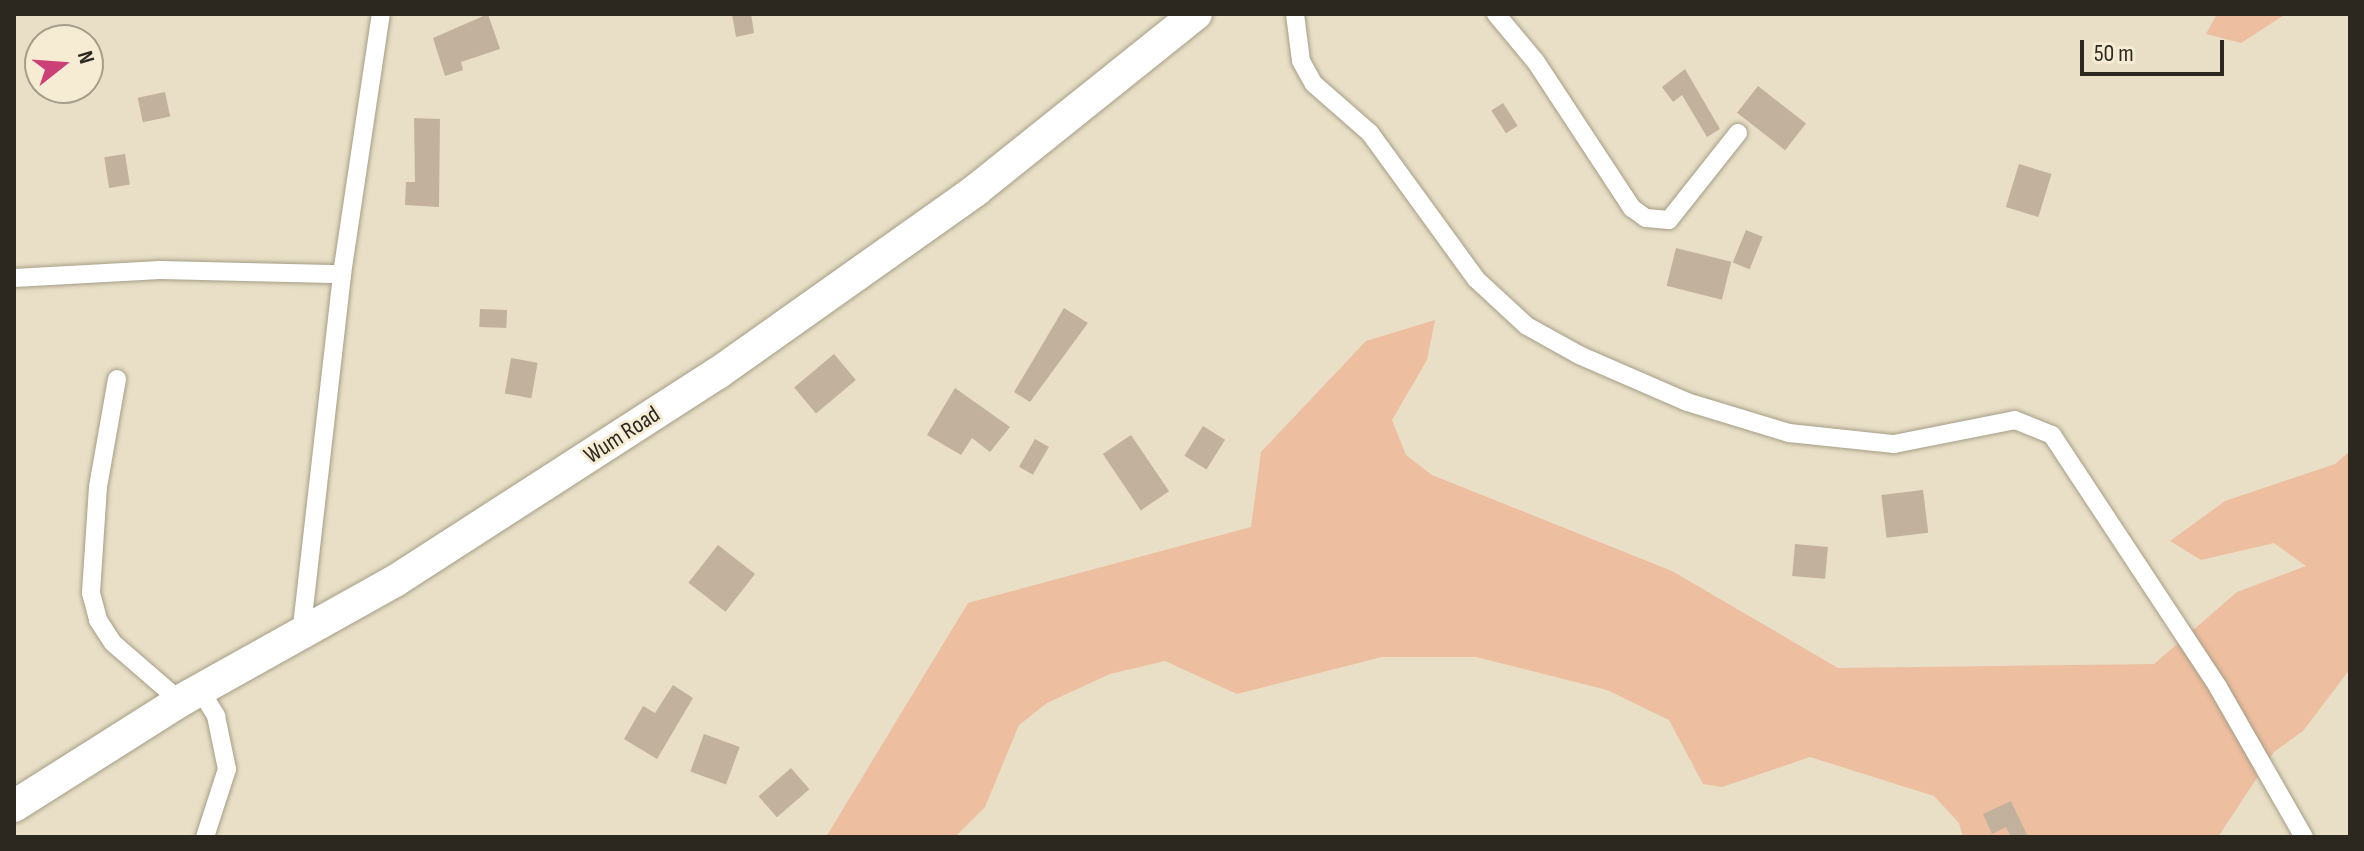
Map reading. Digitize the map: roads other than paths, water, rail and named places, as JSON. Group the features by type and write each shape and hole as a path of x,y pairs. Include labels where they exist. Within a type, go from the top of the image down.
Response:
{"highway":[{"name":"Wum Road","path":"14,806 190,696 395,581 833,295 1103,92 1196,14"}],"street":[{"path":"301,635 342,274 381,14"},
{"path":"1295,14 1301,61 1314,84 1370,133 1476,279 1527,326 1579,355 1687,402 1789,433 1894,444 2015,420 2052,435 2218,687 2304,837"},
{"path":"1496,14 1562,99 1632,208 1646,218 1669,220 1738,133"},
{"path":"14,278 160,270 342,274"},
{"path":"117,379 98,487 91,593 98,620 113,643 216,716 227,769 205,837"}]}
